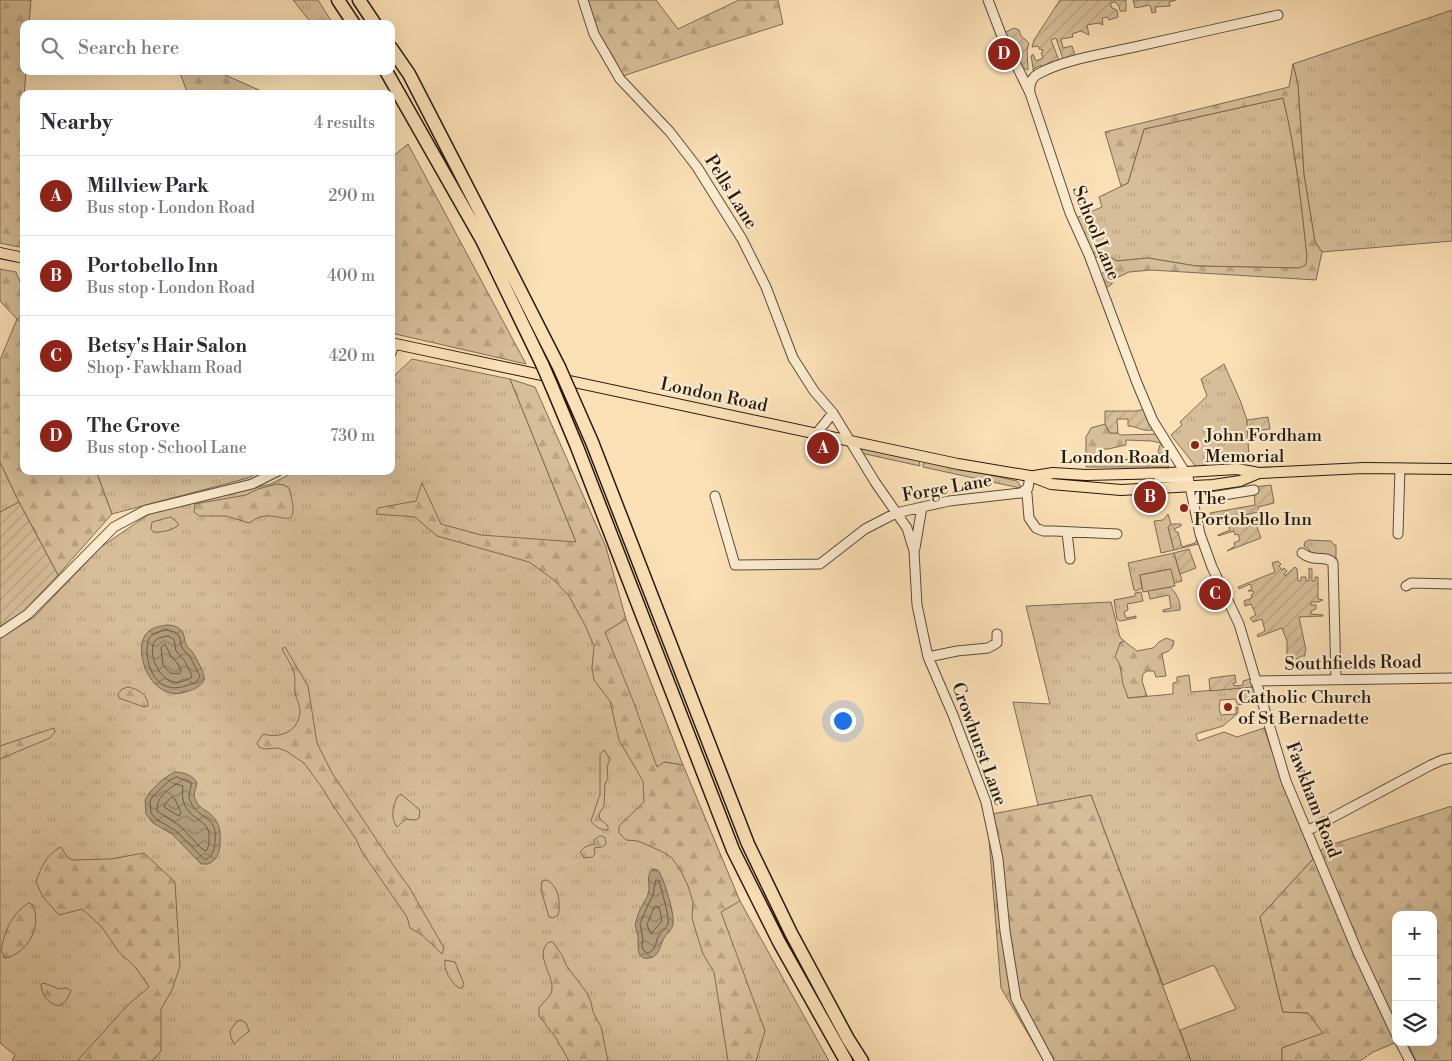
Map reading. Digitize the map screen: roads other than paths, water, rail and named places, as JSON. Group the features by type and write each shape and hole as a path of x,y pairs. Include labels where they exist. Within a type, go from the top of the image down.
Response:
{"highway":[{"path":"338,0 351,20"},
{"path":"360,0 372,20"},
{"path":"395,54 413,83 492,235 570,392 592,442 748,844 791,933 848,1039 862,1061"},
{"path":"388,75 482,240 542,364 578,447 733,850 780,942 846,1061"}],"main road":[{"path":"0,253 20,257"},
{"name":"London Road","path":"395,347 435,351 958,464 1030,476 1051,484 1133,490 1238,470 1244,477"},
{"name":"London Road","path":"1030,476 1053,474 1134,474 1189,480 1244,477 1259,473 1300,470 1452,469"}],"street":[{"name":"Pells Lane","path":"583,0 594,34 620,79 670,132 697,167 742,239 766,287 792,358 814,391 833,413 850,441"},
{"name":"School Lane","path":"988,0 1001,34 1030,93 1070,213 1089,256 1137,383 1153,421 1189,480"},
{"path":"1030,93 1029,86 1032,78 1037,74 1059,66 1104,53 1278,15"},
{"path":"816,434 833,413"},
{"name":"Crowhurst Lane","path":"850,441 875,482 907,528 914,551"},
{"path":"1398,534 1400,468"},
{"path":"0,633 28,614 114,527 146,510 252,484 270,475"},
{"path":"1030,476 1029,486 1026,491 1029,518 1034,526 1043,530 1067,532 1100,530 1117,534"},
{"path":"1205,498 1250,491 1244,477"},
{"name":"Fawkham Road","path":"1189,480 1200,534 1212,567 1239,624 1286,781 1358,953 1392,1025"},
{"name":"Forge Lane","path":"715,496 734,565 820,564 865,529 896,513 949,500 1016,494 1026,491"},
{"name":"Crowhurst Lane","path":"922,507 914,551 917,605 928,657 953,715 986,802 998,859 1005,931 1016,999 1049,1061"},
{"path":"1067,532 1070,559"},
{"path":"1302,553 1308,558 1330,560 1334,566 1336,679"},
{"path":"1406,586 1411,583 1452,584"},
{"path":"928,657 957,650 988,648 997,643 997,634"},
{"name":"Southfields Road","path":"1255,680 1452,678"},
{"path":"1307,831 1431,765 1452,758"},
{"path":"1402,1046 1410,1061"}],"water":[{"path":"167,625 181,630 204,675 204,680 200,685 182,693 170,693 160,688 152,680 142,659 144,638 149,631"},
{"path":"174,772 187,774 195,780 197,783 194,796 197,803 212,815 219,827 219,852 211,863 201,864 172,834 153,823 146,814 145,800 149,793 162,780"},
{"path":"652,869 658,870 663,881 671,905 673,924 657,953 653,957 645,958 639,954 635,923 648,894 649,875"}],"place":[{"name":"The Grove","path":"1004,54"},
{"name":"John Fordham Memorial","path":"1195,445"},
{"name":"Millview Park","path":"823,448"},
{"name":"Portobello Inn","path":"1150,497"},
{"name":"The Portobello Inn","path":"1184,508"},
{"name":"Betsy's Hair Salon","path":"1215,594"},
{"name":"Catholic Church of St Bernadette","path":"1228,707"}]}
